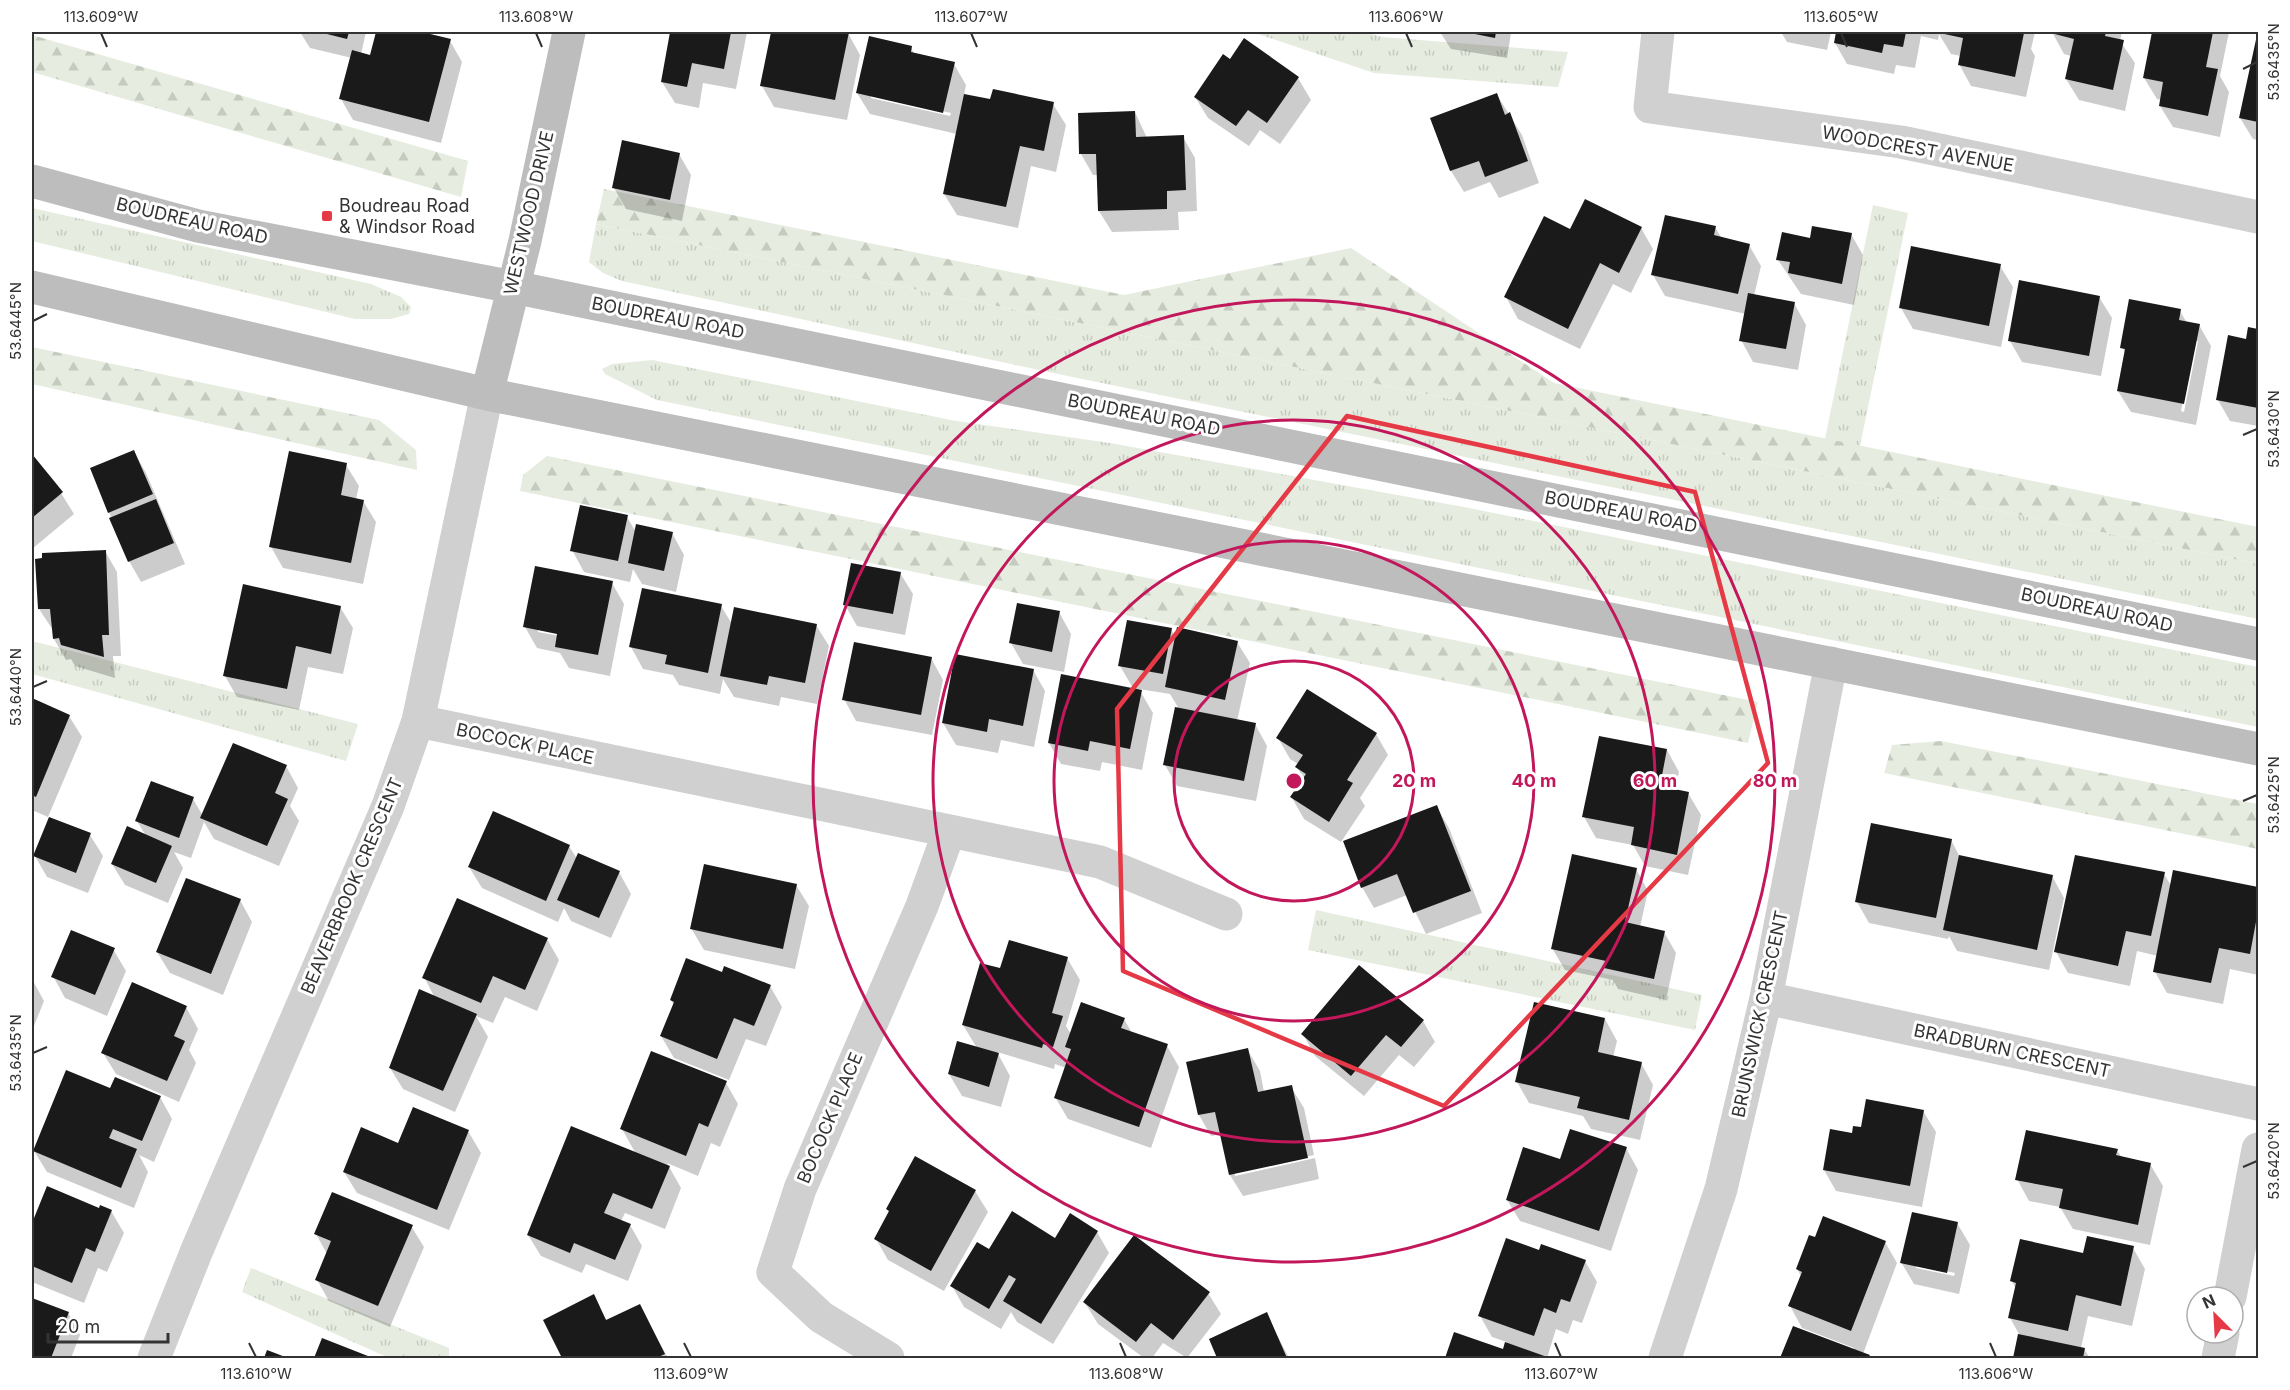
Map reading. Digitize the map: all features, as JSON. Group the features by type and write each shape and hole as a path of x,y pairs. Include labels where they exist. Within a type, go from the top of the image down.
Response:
{"main road":[{"name":"WESTWOOD DRIVE","path":"487,394 569,32"},
{"name":"BOUDREAU ROAD","path":"32,181 198,226 513,287 2259,644"},
{"path":"32,287 487,394 2259,748"}],"street":[{"name":"WOODCREST AVENUE","path":"1658,32 1650,107 1901,142 2259,217"},
{"name":"BEAVERBROOK CRESCENT","path":"154,1359 197,1250 388,806 418,721 487,394"},
{"name":"BRUNSWICK CRESCENT","path":"1665,1359 1721,1189 1766,998 1831,663"},
{"name":"BOCOCK PLACE","path":"418,721 1100,862 1226,914"},
{"name":"BOCOCK PLACE","path":"888,1359 821,1317 773,1272 800,1189 922,906 949,832"},
{"name":"BRADBURN CRESCENT","path":"1766,998 2259,1104"},
{"path":"2232,1285 2259,1149"}],"highlighted area":[{"path":"1347,416 1695,492 1768,763 1444,1106 1123,971 1117,709"}],"green space":[{"path":"1252,32 1365,32 1382,37 1568,52 1558,87 1374,73"},
{"path":"32,35 468,161 461,197 32,72"},
{"path":"604,189 1124,295 1351,248 1554,383 2258,527 2258,564 596,224"},
{"path":"1873,205 1908,213 1860,446 1825,439"},
{"path":"32,208 371,284 401,297 411,307 409,314 391,319 355,319 32,241"},
{"path":"596,224 2258,564 2258,619 1058,374 622,281 603,273 589,262"},
{"path":"32,347 379,420 416,450 417,470 32,384"},
{"path":"652,360 956,421 1110,443 1464,507 2258,667 2258,727 657,400 605,374 602,369 612,364"},
{"path":"547,456 1758,702 1748,743 520,491 523,475"},
{"path":"32,641 358,724 346,761 32,674"},
{"path":"1941,741 2258,804 2258,849 1884,773 1892,745"},
{"path":"1316,910 1702,995 1695,1030 1308,950"},
{"path":"251,1268 449,1348 449,1358 389,1358 242,1292"}],"building":[{"path":"319,32 349,32 347,39"},
{"path":"376,32 422,32 451,39 429,122 339,99 352,50 370,55"},
{"path":"670,32 731,32 724,69 692,63 687,87 661,82"},
{"path":"771,32 849,32 835,100 760,86"},
{"path":"1465,32 1496,32 1495,38"},
{"path":"1836,32 1906,32 1903,47 1884,44 1882,53 1834,43"},
{"path":"1935,32 2024,33 2015,77 1958,65 1963,38"},
{"path":"2047,32 2106,32 2105,36 2124,40 2113,90 2065,79 2074,39"},
{"path":"2152,32 2213,32 2206,67 2218,69 2208,116 2159,106 2163,82 2143,78"},
{"path":"2258,35 2258,122 2239,118"},
{"path":"869,36 912,46 911,52 955,62 943,113 856,93"},
{"path":"1244,38 1299,77 1267,123 1248,110 1236,126 1194,97 1223,54 1230,59"},
{"path":"993,89 1054,102 1044,151 1020,146 1006,207 943,194 964,94 990,99"},
{"path":"1497,93 1505,115 1510,112 1528,161 1485,177 1479,161 1450,171 1430,118"},
{"path":"1135,111 1136,137 1184,135 1186,190 1167,191 1167,209 1098,211 1096,154 1079,154 1078,113"},
{"path":"622,140 680,153 670,200 612,188"},
{"path":"1585,199 1642,227 1619,273 1600,263 1568,329 1504,297 1544,216 1570,229"},
{"path":"1665,215 1716,226 1714,235 1750,244 1738,294 1651,275"},
{"path":"1812,226 1852,233 1842,284 1788,273 1790,262 1776,260 1782,232 1810,238"},
{"path":"1911,246 2001,264 1989,326 1899,308"},
{"path":"2019,280 2100,296 2089,356 2008,341"},
{"path":"1748,293 1795,302 1786,349 1739,341"},
{"path":"2129,299 2181,309 2179,320 2200,324 2184,404 2117,391 2125,349 2120,348"},
{"path":"2248,327 2258,329 2258,408 2216,400 2228,335 2246,339"},
{"path":"134,450 153,494 108,513 90,468"},
{"path":"289,451 347,463 341,495 364,500 351,563 269,547"},
{"path":"32,454 63,492 32,518"},
{"path":"156,499 174,543 128,562 109,518"},
{"path":"580,505 628,515 618,561 570,551"},
{"path":"636,524 673,532 664,571 628,563"},
{"path":"106,550 109,635 102,635 104,657 61,645 59,638 53,639 50,609 38,609 35,559 42,558 42,553"},
{"path":"851,563 901,572 893,614 843,605"},
{"path":"535,566 613,581 598,655 555,647 557,634 523,627"},
{"path":"243,584 341,606 331,654 296,646 287,689 223,676"},
{"path":"642,588 722,604 708,673 665,664 667,655 629,647"},
{"path":"1017,603 1060,611 1052,652 1009,643"},
{"path":"734,607 817,624 805,683 769,676 767,685 720,676"},
{"path":"1127,620 1172,628 1163,674 1118,666"},
{"path":"1177,627 1238,641 1225,700 1165,687"},
{"path":"854,642 932,657 921,715 842,700"},
{"path":"955,654 1034,669 1023,726 989,719 987,732 942,723"},
{"path":"1061,674 1142,690 1130,749 1090,741 1088,751 1048,743"},
{"path":"1307,689 1377,733 1347,780 1353,783 1329,822 1290,797 1306,774 1295,767 1303,755 1276,738"},
{"path":"32,698 70,715 36,797 32,795"},
{"path":"1175,707 1256,723 1244,781 1163,765"},
{"path":"1599,736 1667,749 1660,786 1689,792 1677,855 1631,845 1634,827 1582,817"},
{"path":"233,743 287,765 275,793 288,799 267,846 200,818"},
{"path":"151,781 194,797 179,838 135,821"},
{"path":"1437,805 1471,891 1413,913 1397,874 1361,888 1343,841"},
{"path":"493,811 570,845 546,901 468,867"},
{"path":"49,817 91,833 76,873 33,856"},
{"path":"1871,823 1952,839 1936,918 1855,902"},
{"path":"127,826 172,846 156,883 111,864"},
{"path":"578,853 620,871 599,918 557,900"},
{"path":"1572,854 1637,868 1625,922 1665,931 1654,979 1604,968 1606,961 1551,949"},
{"path":"1959,855 2053,875 2037,950 1943,930"},
{"path":"2075,855 2165,872 2151,936 2126,931 2118,966 2054,952"},
{"path":"704,864 797,884 783,949 690,929"},
{"path":"2173,870 2258,887 2258,911 2250,954 2219,948 2211,983 2153,972"},
{"path":"186,878 241,899 211,974 156,952"},
{"path":"457,898 548,938 525,990 493,976 481,1003 422,978"},
{"path":"71,930 115,948 95,995 51,977"},
{"path":"1009,940 1068,957 1052,1013 1063,1016 1053,1047 1043,1044 1042,1048 962,1025 980,963 1000,968"},
{"path":"686,958 722,972 724,966 771,985 754,1026 734,1018 717,1059 660,1036 674,1002 670,1000"},
{"path":"1359,965 1424,1020 1401,1047 1386,1035 1351,1076 1301,1034"},
{"path":"132,982 187,1006 174,1036 185,1041 167,1081 101,1053"},
{"path":"419,989 477,1014 443,1091 389,1068"},
{"path":"1081,1002 1125,1018 1121,1028 1168,1044 1139,1127 1054,1098 1071,1049 1065,1047"},
{"path":"1534,1002 1605,1018 1598,1052 1642,1062 1629,1120 1577,1108 1580,1097 1515,1082"},
{"path":"957,1041 999,1053 989,1087 948,1074"},
{"path":"1248,1048 1258,1092 1292,1085 1308,1158 1229,1175 1215,1112 1198,1115 1186,1062"},
{"path":"651,1051 727,1081 708,1127 699,1123 686,1156 620,1129"},
{"path":"66,1070 110,1088 115,1077 161,1096 142,1141 113,1129 109,1138 137,1149 121,1188 33,1151"},
{"path":"1866,1099 1924,1110 1910,1186 1823,1170 1830,1129 1852,1133 1853,1126 1861,1127"},
{"path":"413,1107 469,1130 437,1210 343,1172 361,1127 398,1143"},
{"path":"571,1126 670,1166 652,1209 613,1193 604,1213 631,1224 615,1260 574,1243 570,1253 527,1235"},
{"path":"1570,1129 1627,1147 1599,1231 1506,1200 1523,1147 1560,1159"},
{"path":"2026,1130 2118,1149 2116,1155 2151,1163 2138,1225 2059,1208 2063,1189 2015,1180"},
{"path":"915,1156 976,1190 931,1271 874,1239 889,1211 886,1209"},
{"path":"47,1186 99,1208 100,1205 112,1210 95,1252 86,1248 72,1283 32,1266 32,1223"},
{"path":"332,1192 413,1225 378,1306 315,1280 331,1241 314,1234"},
{"path":"1012,1211 1055,1238 1070,1213 1098,1231 1041,1324 1003,1301 1016,1279 1009,1275 989,1309 950,1286 977,1242 989,1249"},
{"path":"1912,1212 1958,1222 1947,1273 1900,1263"},
{"path":"1823,1216 1886,1241 1851,1331 1788,1306 1802,1272 1796,1269 1809,1235 1815,1237"},
{"path":"1134,1235 1210,1292 1173,1340 1151,1323 1136,1342 1083,1302"},
{"path":"2087,1236 2134,1246 2121,1306 2076,1295 2068,1331 2008,1318 2016,1283 2010,1281 2020,1239 2083,1253"},
{"path":"1506,1238 1539,1250 1541,1244 1586,1260 1570,1302 1561,1299 1556,1313 1544,1308 1534,1336 1478,1316"},
{"path":"594,1294 606,1320 640,1304 665,1354 656,1358 562,1358 543,1320"},
{"path":"32,1298 69,1312 51,1358 32,1358"},
{"path":"1267,1312 1287,1358 1217,1358 1209,1339"},
{"path":"1793,1326 1870,1355 1868,1358 1780,1358"},
{"path":"1454,1332 1503,1349 1505,1342 1550,1358 1445,1358"},
{"path":"2018,1334 2085,1348 2083,1358 2013,1358"},
{"path":"322,1338 373,1358 314,1358"},
{"path":"267,1350 288,1358 264,1358"}],"place":[{"name":"Boudreau Road & Windsor Road","path":"327,216"}]}
